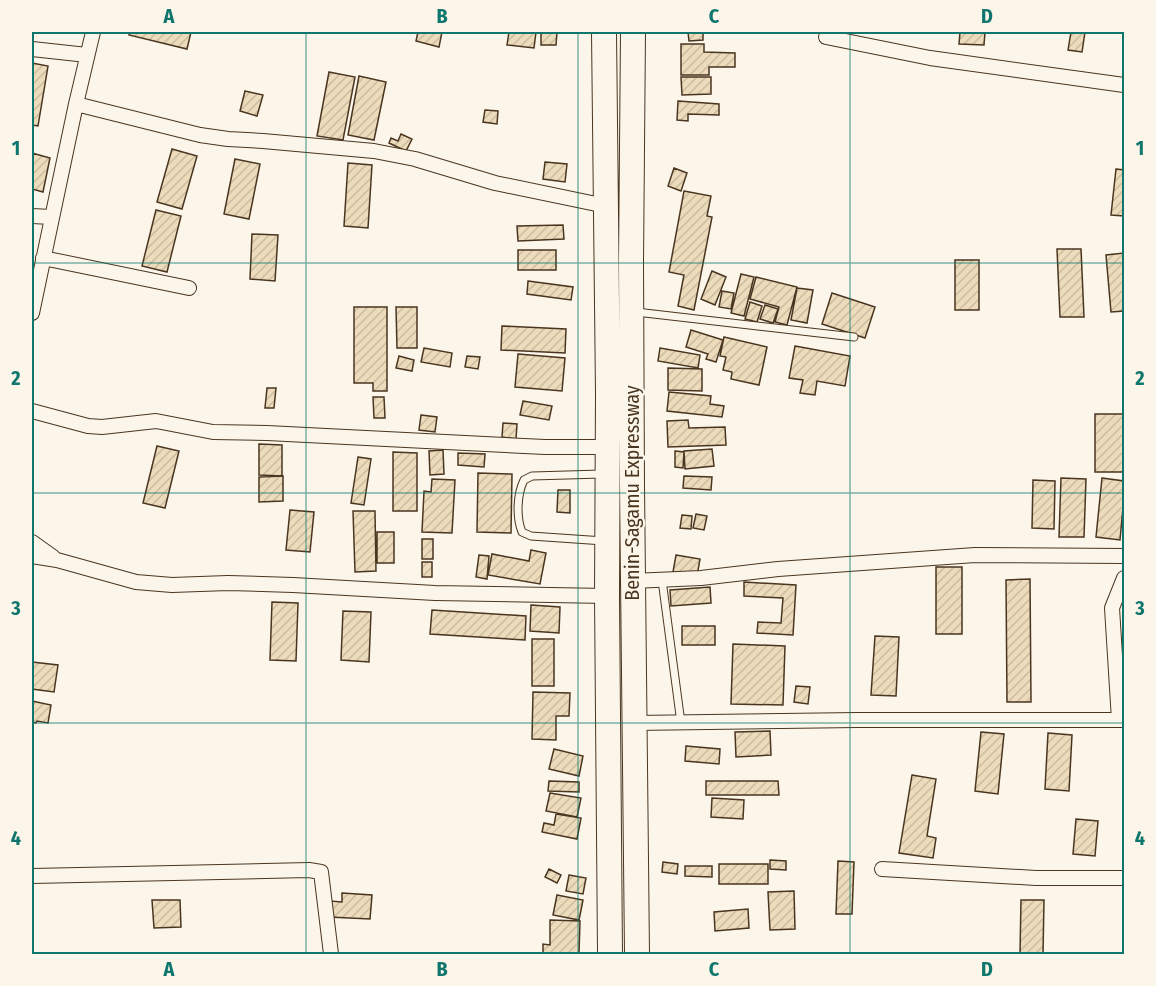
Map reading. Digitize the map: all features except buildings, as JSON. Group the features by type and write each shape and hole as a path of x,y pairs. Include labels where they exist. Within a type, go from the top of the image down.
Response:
{"highway":[{"path":"604,32 610,954"},
{"name":"Benin-Sagamu Expressway","path":"633,32 632,581 637,954"}],"street":[{"path":"32,313 93,32"},
{"path":"826,37 930,58 1125,85"},
{"path":"32,49 87,55"},
{"path":"76,104 200,135 374,151 415,159 495,183 606,206"},
{"path":"32,216 51,217"},
{"path":"43,258 189,288"},
{"path":"32,411 88,426 102,427 156,421 213,432 279,433 545,447 608,447"},
{"path":"32,542 57,560"},
{"path":"632,581 701,578 789,568 975,555 1125,556"},
{"path":"32,556 57,560 136,582 172,585 228,583 435,593 607,596"},
{"path":"634,723 1122,720 1112,608 1125,578"},
{"path":"882,869 1036,878 1125,878"},
{"path":"32,876 309,870 321,872 331,954"}],"lane":[{"path":"632,311 854,337"},
{"path":"608,474 532,476 524,480 520,488 519,523 522,532 531,536 608,542"},
{"path":"662,580 681,723"}]}
